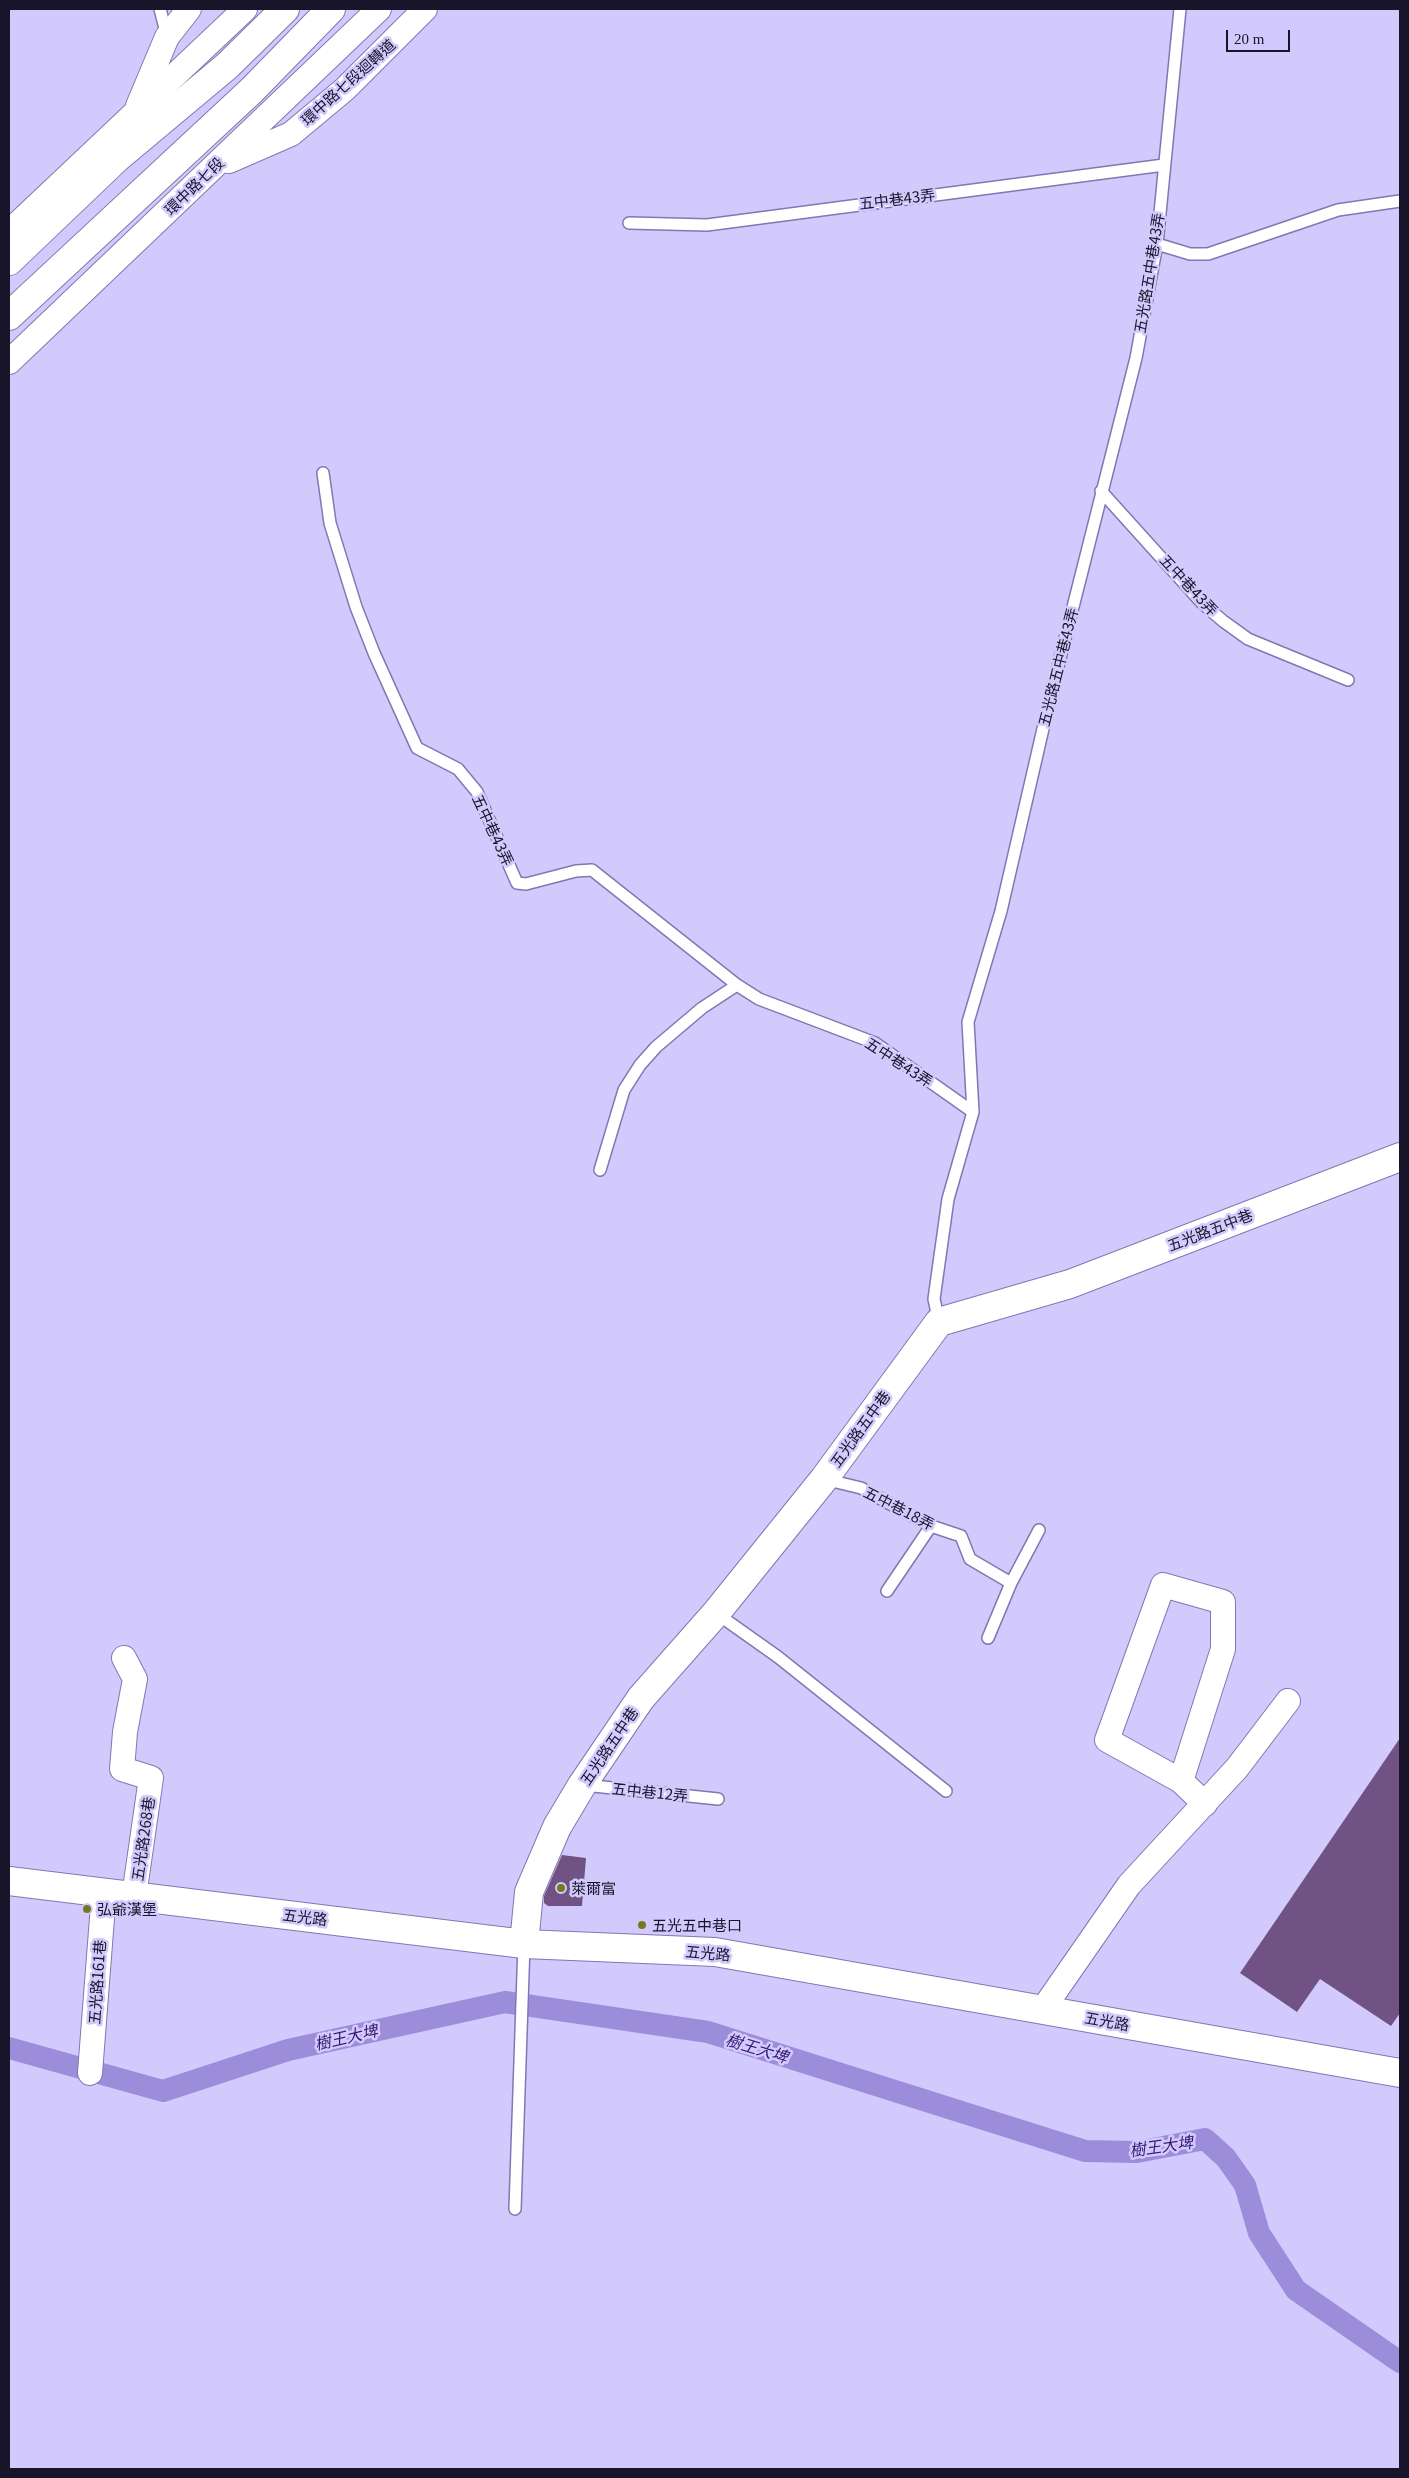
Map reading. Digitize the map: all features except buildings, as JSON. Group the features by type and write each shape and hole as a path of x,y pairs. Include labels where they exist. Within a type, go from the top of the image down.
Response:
{"street":[{"path":"134,114 167,37 189,9"},
{"path":"9,232 245,9"},
{"path":"9,261 117,158 227,66 285,9"},
{"name":"環中路七段","path":"9,316 252,90 332,9"},
{"name":"環中路七段","path":"9,362 379,9"},
{"name":"環中路七段迴轉道","path":"209,171 291,134 345,89 426,9"},
{"name":"五光路五中巷","path":"524,1944 529,1892 558,1827 582,1785 641,1698 716,1613 824,1478 939,1322 1070,1284 1400,1157"},
{"path":"1181,1781 1223,1649 1224,1602 1163,1584 1107,1740 1181,1781 1205,1804"},
{"name":"五光路268巷","path":"124,1658 135,1679 125,1732 122,1769 152,1778 134,1896"},
{"path":"1042,2010 1129,1886 1237,1768 1288,1701"},
{"name":"五光路","path":"9,1881 524,1944 715,1952 1400,2073"},
{"name":"五光路161巷","path":"90,2073 104,1892"}],"lane":[{"path":"160,9 167,37"},
{"name":"五光路五中巷43弄","path":"939,1322 934,1299 948,1199 973,1112 968,1022 1001,911 1136,358 1156,244 1180,9"},
{"name":"五中巷43弄","path":"630,223 707,225 1164,165"},
{"path":"1156,244 1190,254 1208,254 1338,210 1400,201"},
{"name":"五中巷43弄","path":"323,473 330,523 356,606 374,653 417,748 458,769 477,792 516,882 526,884 576,871 592,870 738,985 759,999 875,1043 973,1112"},
{"name":"五中巷43弄","path":"1102,491 1202,603 1223,621 1248,639 1348,680"},
{"path":"600,1170 624,1090 640,1065 656,1047 702,1008 738,985"},
{"name":"五中巷18弄","path":"824,1478 861,1488 931,1526 961,1536 970,1558 1011,1583"},
{"path":"887,1591 931,1526"},
{"path":"988,1638 1011,1583 1039,1530"},
{"path":"716,1613 778,1657 946,1791"},
{"name":"五中巷12弄","path":"582,1785 718,1799"},
{"path":"515,2209 524,1944"}],"waterway":[{"name":"樹王大埤","path":"9,2048 163,2091 288,2050 505,2002 708,2032 1085,2151 1137,2152 1205,2139 1226,2158 1245,2185 1259,2233 1296,2290 1400,2362"}],"place":[{"name":"萊爾富","path":"561,1888"},
{"name":"弘爺漢堡","path":"87,1909"},
{"name":"五光五中巷口","path":"642,1925"}]}
